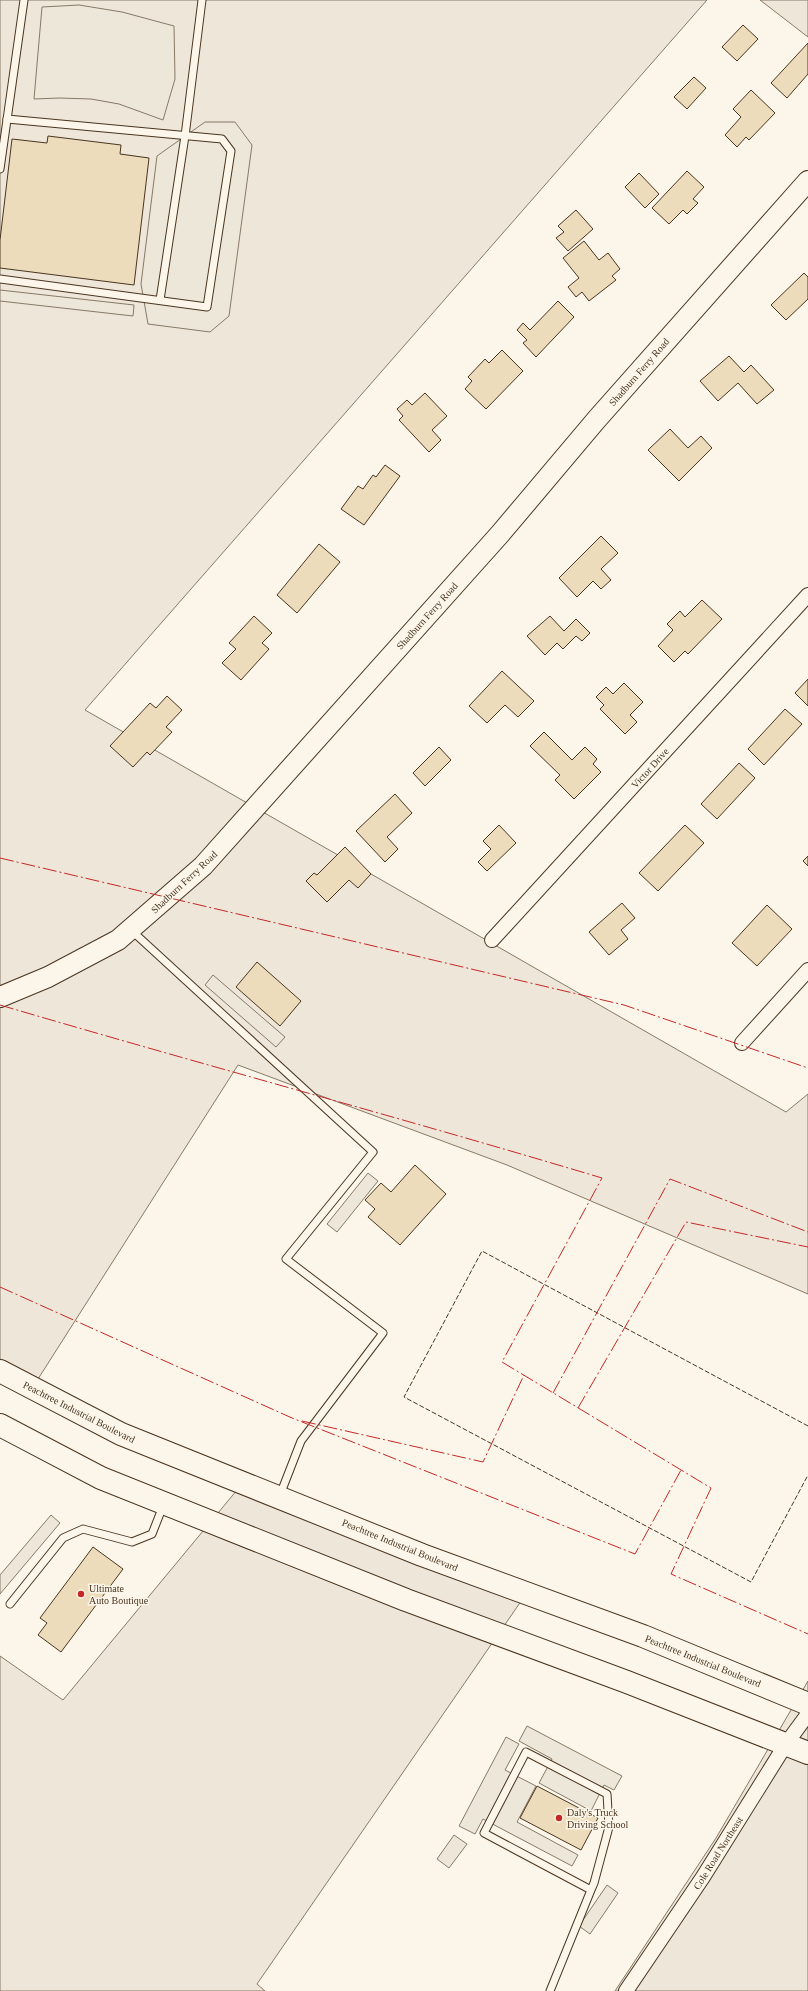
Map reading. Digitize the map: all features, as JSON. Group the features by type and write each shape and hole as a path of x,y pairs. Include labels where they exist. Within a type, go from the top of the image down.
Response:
{"main road":[{"name":"Peachtree Industrial Boulevard","path":"0,1371 121,1434 429,1558 643,1636 808,1704"},
{"path":"0,1425 101,1478 164,1504 406,1600 627,1682 808,1753"}],"street":[{"name":"Shadburn Ferry Road","path":"0,997 48,977 118,940 203,866 500,534 597,419 808,181"},
{"name":"Victor Drive","path":"492,940 808,595"},
{"path":"742,1043 808,970"},
{"name":"Cole Road Northeast","path":"626,1991 702,1877 786,1744 808,1714"}],"lane":[{"path":"0,169 24,0"},
{"path":"160,300 185,136 202,0"},
{"path":"0,278 207,307 231,151 222,139 7,119"},
{"path":"131,930 374,1152 286,1259 383,1333 301,1441 279,1497"},
{"path":"10,1604 63,1538 83,1529 132,1542 152,1534 164,1504"},
{"path":"550,1991 591,1890 609,1827 607,1794 526,1752 484,1833 591,1890"}],"shaded area":[{"path":"0,0 707,0 85,710 786,1112 808,1094 808,1294 507,1165 238,1065 38,1379 0,1359"},
{"path":"760,0 808,0 808,37"},
{"path":"79,5 122,12 174,26 175,79 163,120 119,104 91,99 34,99 42,7"},
{"path":"205,122 235,122 252,145 229,316 210,332 148,324 141,284 157,156"},
{"path":"0,290 134,305 133,316 0,301"},
{"path":"213,975 285,1037 276,1047 205,985"},
{"path":"368,1173 378,1181 337,1232 327,1224"},
{"path":"242,1484 526,1594 257,1984 265,1991 0,1991 0,1656 63,1700"},
{"path":"51,1515 60,1523 0,1594 0,1575"},
{"path":"808,1681 808,1991 615,1991 716,1838"},
{"path":"527,1726 622,1776 614,1790 604,1785 591,1811 539,1783 552,1759 519,1741"},
{"path":"506,1737 519,1744 505,1770 536,1786 517,1822 578,1855 572,1866 483,1819 475,1834 459,1826"},
{"path":"454,1835 467,1844 449,1868 437,1859"},
{"path":"607,1885 618,1893 590,1934 579,1926"}],"building":[{"path":"743,25 758,39 737,61 722,47"},
{"path":"808,43 808,74 787,98 771,83"},
{"path":"694,77 706,88 687,109 674,97"},
{"path":"751,90 775,113 749,140 746,137 737,147 725,135 741,117 733,109"},
{"path":"48,136 121,145 120,154 149,158 134,285 0,268 0,240 12,139 47,143"},
{"path":"687,171 704,187 693,199 698,203 687,214 683,210 669,224 652,208"},
{"path":"639,173 659,194 645,208 625,187"},
{"path":"576,210 593,229 568,251 556,238 564,232 558,226"},
{"path":"584,241 599,260 608,253 620,269 612,276 616,280 589,301 582,292 576,297 568,287 579,278 563,258"},
{"path":"804,273 808,277 808,299 786,320 771,305"},
{"path":"558,301 574,317 536,357 523,343 527,340 517,330 523,323 530,330"},
{"path":"502,350 523,371 486,409 465,389 472,381 468,377 485,359 489,363"},
{"path":"729,356 744,372 751,365 774,390 757,404 738,383 718,401 700,381"},
{"path":"425,393 447,416 432,430 441,440 429,452 399,420 403,416 397,409 407,400 412,405"},
{"path":"670,429 688,448 701,436 712,448 679,481 648,450"},
{"path":"385,465 400,476 364,525 341,509 358,486 363,489 373,475 376,477"},
{"path":"601,536 618,553 601,569 611,580 601,589 593,581 577,597 559,578"},
{"path":"319,544 340,562 297,613 277,595"},
{"path":"702,600 722,619 688,654 685,651 674,662 658,646 673,630 667,624 680,611 685,617"},
{"path":"254,616 272,633 262,643 269,649 241,680 222,663 236,649 229,643"},
{"path":"550,616 564,631 576,619 590,633 582,641 576,636 563,649 557,643 545,655 527,636"},
{"path":"502,671 534,701 518,717 505,705 487,723 469,706"},
{"path":"808,679 808,706 795,693"},
{"path":"624,683 643,702 630,715 637,722 625,734 600,709 604,705 596,697 606,687 613,694"},
{"path":"167,696 182,710 166,727 172,732 150,755 147,752 133,767 110,746 150,703 156,708"},
{"path":"785,709 802,724 764,765 748,749"},
{"path":"544,732 572,760 585,747 597,759 593,764 601,772 574,799 555,780 560,775 530,746"},
{"path":"439,747 451,760 425,786 413,773"},
{"path":"739,763 755,778 717,819 701,804"},
{"path":"395,794 412,813 387,837 398,849 385,862 356,831"},
{"path":"499,825 516,843 487,871 478,862 491,849 483,841"},
{"path":"685,825 704,843 658,891 639,873"},
{"path":"345,847 371,874 358,888 349,880 327,902 306,881 314,873 317,875"},
{"path":"808,856 808,866 803,861"},
{"path":"622,903 635,918 621,930 628,939 609,955 589,932"},
{"path":"767,905 792,929 757,966 732,943"},
{"path":"257,962 301,1001 280,1026 236,987"},
{"path":"415,1165 446,1194 400,1245 368,1217 375,1209 365,1200 381,1183 391,1192"},
{"name":"Ultimate Auto Boutique","path":"93,1547 123,1569 61,1652 38,1635 47,1623 40,1618"},
{"name":"Daly's Truck Driving School","path":"537,1786 598,1818 581,1850 520,1818"}],"fence":[{"path":"808,1426 482,1251 404,1397 751,1582 808,1475"}],"power":[{"path":"0,858 624,1005 808,1068"},
{"path":"0,1005 602,1178 502,1362 711,1488 671,1574 808,1634"},
{"path":"553,1393 670,1179 808,1232"},
{"path":"578,1408 686,1222 808,1247"},
{"path":"0,1287 292,1418 635,1554 681,1470"},
{"path":"302,1421 483,1462 524,1375"}],"place":[{"name":"Ultimate Auto Boutique","path":"81,1594"},
{"name":"Daly's Truck Driving School","path":"559,1818"}]}
